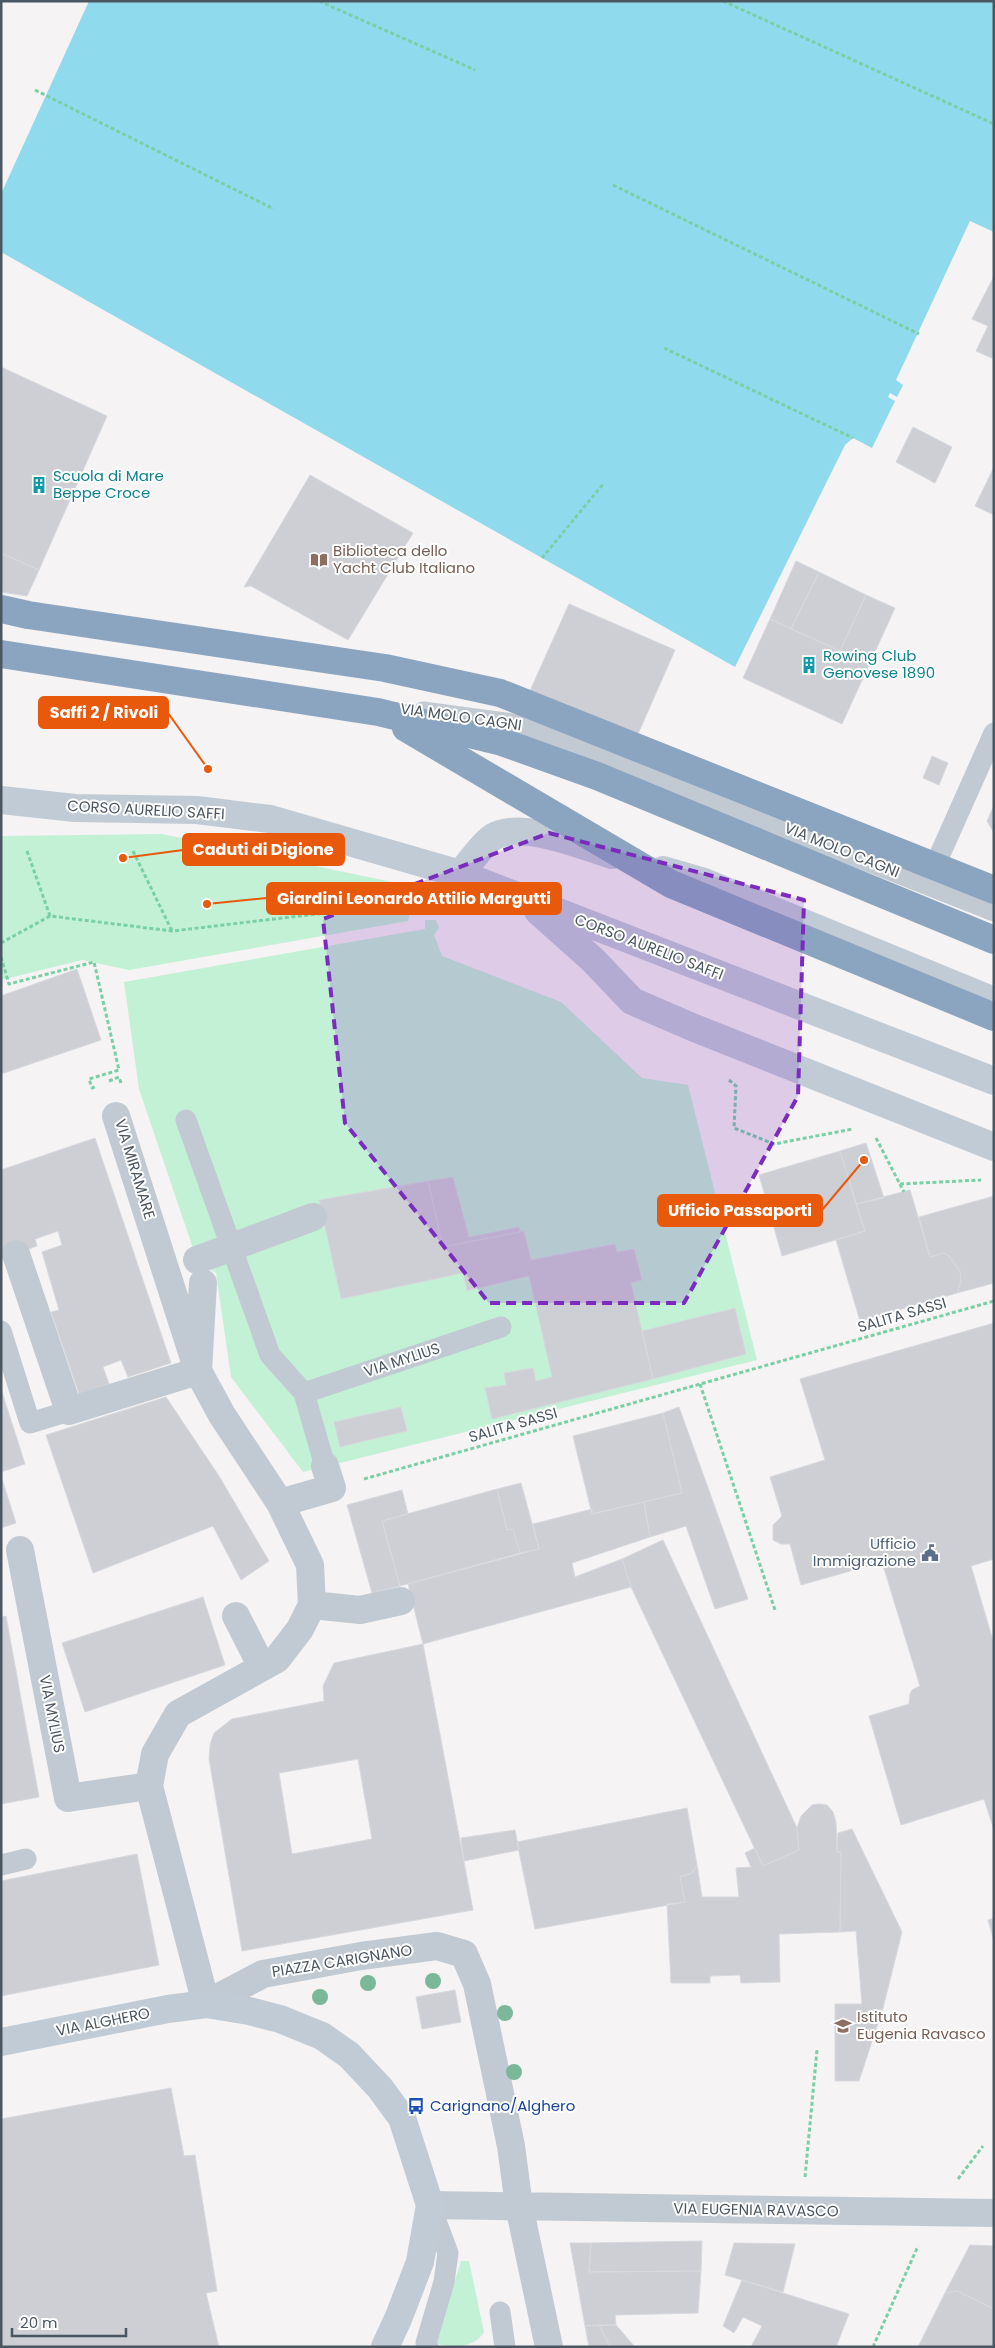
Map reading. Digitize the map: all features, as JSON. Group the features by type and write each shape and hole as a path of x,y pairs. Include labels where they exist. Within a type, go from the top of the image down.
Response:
{"highway":[{"path":"1,609 28,615 385,668 500,693 994,890"},
{"path":"1,654 378,712 502,742 597,776 994,940"},
{"path":"378,712 671,884 994,1017"}],"main road":[{"name":"CORSO AURELIO SAFFI","path":"1,800 75,808 197,810 270,819 460,874 994,1081"},
{"path":"460,874 493,837 510,831 543,835 704,882 994,1001"},
{"path":"523,899 593,960 632,1001 692,1028 994,1147"},
{"path":"206,2004 249,2011 280,2019 322,2036 349,2055 380,2088 402,2118 430,2205 420,2262 398,2318 384,2347"},
{"name":"VIA ALGHERO","path":"1,2042 168,2009 206,2004"}],"street":[{"name":"VIA MIRAMARE","path":"116,1116 198,1371 222,1415 280,1503"},
{"path":"16,1254 69,1412 198,1371 200,1271 231,1247 313,1217"},
{"path":"206,2004 149,1786 156,1754 178,1714 277,1659 300,1630 312,1606 310,1565 280,1503 328,1477"},
{"name":"VIA MYLIUS","path":"20,1550 68,1798 149,1786"},
{"path":"312,1606 360,1610 401,1601"},
{"path":"236,1616 262,1667"},
{"name":"PIAZZA CARIGNANO","path":"206,2004 262,1974 362,1956 437,1946 464,1954 477,1984 511,2146 519,2206 549,2347"},
{"path":"430,2205 519,2206"},
{"name":"VIA EUGENIA RAVASCO","path":"519,2206 994,2213"}],"lane":[{"name":"VIA MOLO CAGNI","path":"1,646 256,701 390,707 527,726 994,911"},
{"path":"927,884 994,733"},
{"path":"186,1120 270,1354 304,1393 328,1477"},
{"name":"VIA MYLIUS","path":"304,1393 500,1328"},
{"path":"1,1331 30,1422 69,1412"},
{"path":"1,1865 26,1859"},
{"path":"428,2347 426,2343 444,2282 448,2254 430,2205"}],"path":[{"path":"319,1 475,70"},
{"path":"723,1 994,124"},
{"path":"35,90 274,209"},
{"path":"613,185 919,334"},
{"path":"664,348 853,438"},
{"path":"542,558 604,483"},
{"path":"27,850 50,916"},
{"path":"133,851 172,930"},
{"path":"1,943 50,916 172,930 343,911 387,887"},
{"name":"VIA MIRAMARE","path":"1,957 9,984 94,962 119,1070 89,1079 92,1088 120,1078 123,1091 116,1116"},
{"path":"900,1184 984,1180"},
{"name":"SALITA SASSI","path":"328,1477 700,1384 994,1301"},
{"path":"700,1384 775,1610"},
{"path":"804,2210 817,2050"},
{"path":"873,2347 903,2279"}],"highlighted area":[{"path":"549,833 804,900 798,1096 684,1303 489,1303 345,1123 323,919"}],"green space":[{"path":"162,834 416,887 408,921 129,970 82,960 1,980 1,836"},
{"path":"425,920 436,920 439,928 434,935 442,956 561,1002 642,1078 688,1085 757,1360 303,1472 231,1377 216,1273 197,1260 139,1089 124,982 425,929"},
{"path":"461,2261 469,2261 484,2332 475,2341 464,2346 438,2344 437,2338"}],"water":[{"path":"89,1 994,1 994,232 970,221 896,380 903,385 897,397 890,393 888,397 895,401 872,448 853,438 845,445 735,667 1,252 1,194"}],"building":[{"path":"994,276 994,359 976,351 988,326 972,319"},
{"name":"Scuola di Mare Beppe Croce","path":"1,367 107,416 39,570 1,553"},
{"path":"913,427 952,447 935,483 896,462"},
{"path":"994,467 994,515 975,506"},
{"path":"310,475 413,533 348,640 251,586 244,587"},
{"path":"1,553 39,570 27,596 1,592"},
{"path":"796,561 819,572 791,629 770,619"},
{"path":"819,572 866,595 840,651 791,629"},
{"name":"Rowing Club Genovese 1890","path":"866,595 895,608 842,724 743,678 770,619 840,651"},
{"path":"569,604 675,650 638,734 529,693"},
{"path":"932,756 948,763 939,785 923,778"},
{"path":"994,805 994,833 987,821"},
{"path":"77,969 101,1040 1,1074 1,996"},
{"path":"95,1138 171,1363 128,1377 121,1360 103,1367 109,1384 79,1394 51,1312 59,1310 42,1252 62,1245 58,1231 35,1239 37,1246 1,1259 1,1170"},
{"path":"866,1143 884,1198 856,1204 840,1151"},
{"path":"840,1151 865,1231 782,1256 759,1175"},
{"path":"453,1177 469,1237 519,1227 520,1232 443,1247 428,1181"},
{"path":"428,1181 443,1247 524,1231 531,1260 615,1244 617,1252 634,1249 642,1280 631,1283 653,1379 492,1419 485,1388 506,1385 504,1373 533,1368 536,1381 552,1377 529,1276 467,1291 463,1273 341,1299 319,1200"},
{"path":"910,1190 930,1257 943,1253 948,1255 960,1271 961,1281 957,1293 860,1321 836,1240 865,1231 856,1204"},
{"path":"994,1196 994,1283 957,1293 961,1281 960,1271 948,1255 943,1253 930,1257 919,1217"},
{"path":"735,1308 746,1354 653,1379 642,1331"},
{"path":"994,1323 994,1559 971,1566 994,1644 994,1830 984,1799 901,1825 869,1716 909,1704 912,1690 920,1686 882,1562 801,1585 790,1544 781,1544 773,1540 773,1525 782,1516 770,1477 825,1460 800,1379"},
{"path":"1,1389 25,1464 1,1472"},
{"path":"166,1397 219,1476 269,1561 241,1580 213,1526 93,1573 46,1435"},
{"path":"401,1407 407,1431 340,1447 334,1422"},
{"path":"679,1407 748,1599 715,1609 686,1526 650,1537 644,1502 682,1493 663,1413"},
{"path":"663,1413 682,1493 592,1514 573,1436"},
{"path":"1,1476 16,1523 1,1528"},
{"path":"521,1483 539,1549 520,1553 513,1529 507,1530 497,1489"},
{"path":"497,1489 507,1530 513,1529 520,1553 400,1586 382,1521"},
{"path":"402,1490 408,1514 382,1521 400,1586 372,1593 347,1505"},
{"path":"644,1502 650,1537 572,1563 575,1577 622,1559 631,1587 423,1644 408,1584 539,1549 533,1524 592,1509 592,1514"},
{"path":"663,1540 797,1828 799,1850 763,1866 631,1587 622,1559"},
{"path":"203,1597 225,1665 85,1712 62,1643"},
{"path":"6,1616 39,1797 1,1804 1,1617"},
{"path":"423,1644 473,1910 242,1951 209,1759 210,1745 214,1733 232,1719 324,1701 323,1686 334,1663","holes":["358,1759 372,1839 292,1854 279,1773"]},
{"path":"812,1805 827,1805 833,1812 836,1822 837,1852 841,1852 840,1932 779,1934 780,1982 741,1983 740,1975 710,1976 710,1983 671,1983 667,1904 685,1902 680,1877 692,1873 697,1865 702,1897 739,1897 736,1868 751,1867 745,1853 755,1848 763,1866 799,1850 797,1828 801,1816"},
{"path":"687,1808 697,1865 692,1873 680,1877 685,1902 535,1929 517,1842"},
{"path":"852,1829 902,1932 883,2008 859,2081 835,2081 835,2004 862,2004 856,1931 840,1932 841,1852 837,1852 838,1833"},
{"path":"515,1830 519,1850 464,1861 461,1838"},
{"path":"137,1854 159,1965 1,1996 1,1881"},
{"path":"994,1918 994,1941 988,1920"},
{"path":"455,1990 461,2022 422,2029 416,1997"},
{"path":"171,2088 184,2156 195,2155 217,2291 206,2293 219,2347 1,2347 1,2119"},
{"path":"702,2241 701,2271 589,2272 591,2243"},
{"path":"570,2243 591,2243 589,2272 701,2271 698,2313 615,2315 616,2325 585,2326"},
{"path":"734,2243 795,2244 783,2292 725,2275"},
{"path":"970,2245 994,2246 994,2309 957,2291 945,2293"},
{"path":"742,2280 849,2314 836,2347 751,2347 762,2326 743,2317 734,2333 723,2326"},
{"path":"957,2291 994,2309 994,2347 918,2347 945,2293"},
{"path":"599,2325 616,2325 635,2347 610,2347"},
{"path":"599,2325 610,2347 589,2347 585,2326"}],"place":[{"name":"Scuola di Mare Beppe Croce","path":"39,485"},
{"name":"Biblioteca dello Yacht Club Italiano","path":"319,560"},
{"name":"Rowing Club Genovese 1890","path":"809,665"},
{"name":"Saffi 2 / Rivoli","path":"208,769"},
{"name":"Caduti di Digione","path":"123,858"},
{"name":"Giardini Leonardo Attilio Margutti","path":"207,904"},
{"name":"Ufficio Passaporti","path":"864,1160"},
{"name":"Ufficio Immigrazione","path":"930,1553"},
{"name":"Istituto Eugenia Ravasco","path":"843,2026"},
{"name":"Carignano/Alghero","path":"416,2106"}]}
